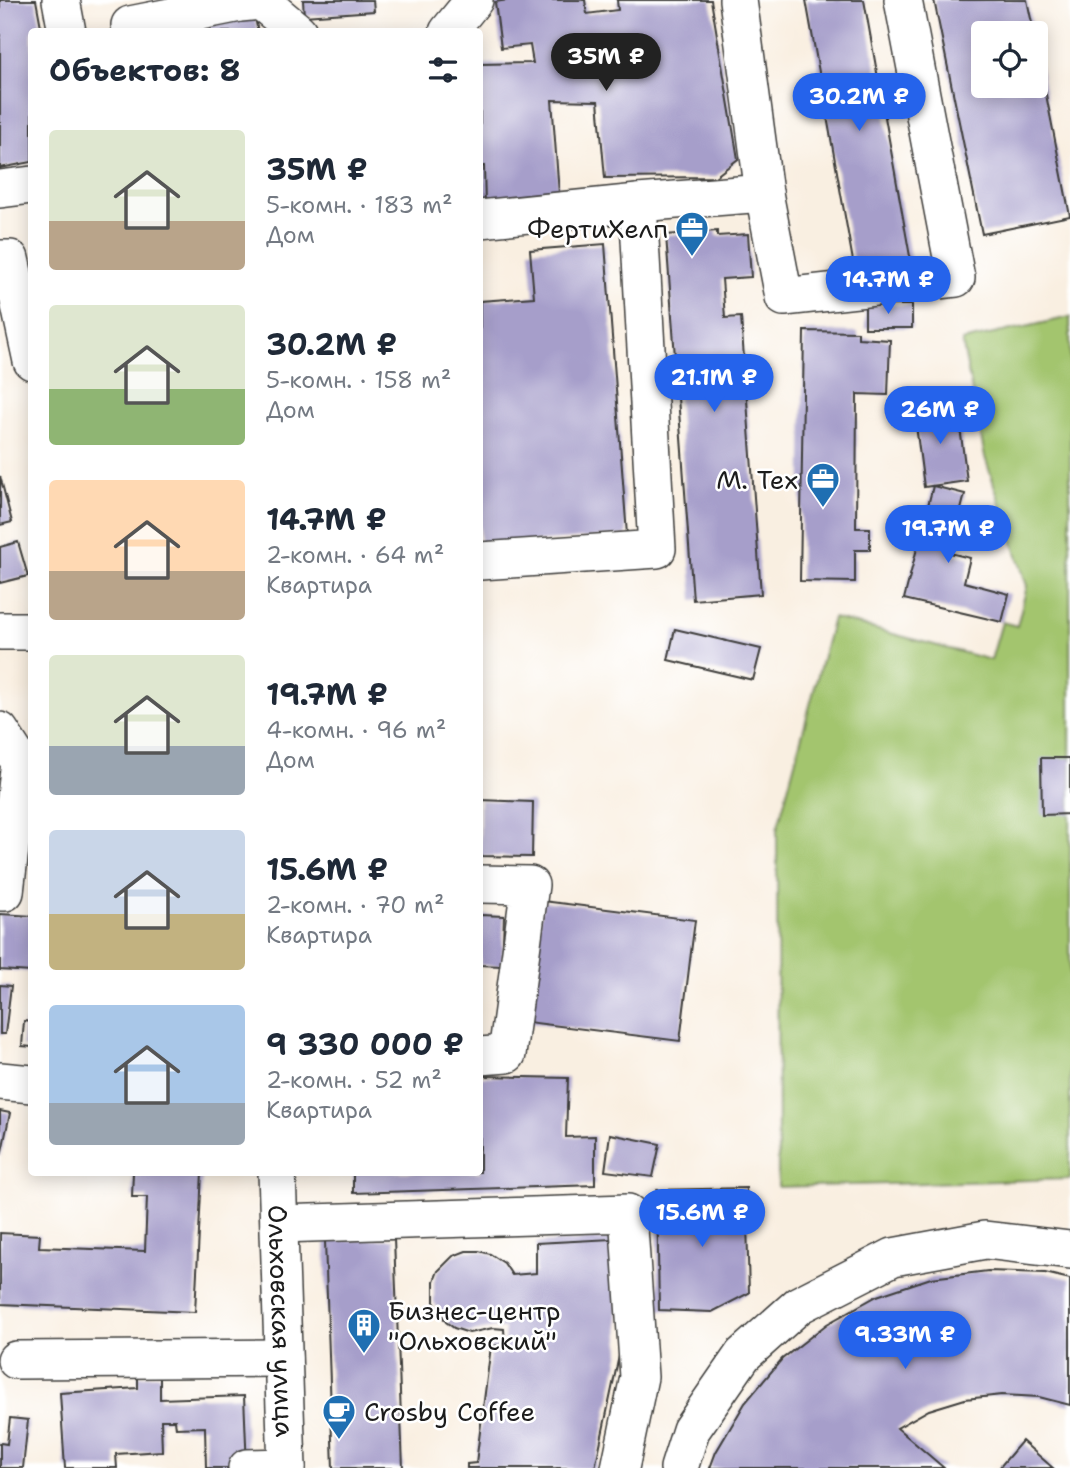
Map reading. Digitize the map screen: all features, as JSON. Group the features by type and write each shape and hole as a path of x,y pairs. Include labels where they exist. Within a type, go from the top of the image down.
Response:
{"street":[{"path":"61,0 66,28"},
{"path":"451,28 474,0"},
{"path":"738,0 764,193 784,297 956,278 903,0"},
{"path":"128,19 261,1 293,28"},
{"path":"0,189 28,186"},
{"path":"483,219 638,202 764,193"},
{"path":"483,561 657,549 638,202"},
{"path":"0,258 10,259 28,346"},
{"path":"0,631 28,631"},
{"path":"0,731 20,762 5,892 0,892"},
{"path":"483,884 530,884 507,1054 483,1056"},
{"path":"0,1081 28,1084"},
{"name":"Ольховская улица","path":"277,1176 287,1468"},
{"path":"279,1224 628,1213 639,1377 620,1468"},
{"path":"679,1468 691,1430 743,1355 799,1305 893,1257 985,1240 1070,1250"},
{"path":"16,1360 283,1358"},
{"path":"247,1468 287,1468"}],"green space":[{"path":"1070,317 1070,1179 778,1187 777,830 833,618 991,660 1002,622 1017,626 1027,586 985,457 962,341"}],"building":[{"path":"0,0 36,0 41,28 28,28 28,163 0,168"},
{"path":"303,0 373,0 374,11 304,16"},
{"path":"585,0 587,14 618,10 617,0 711,0 738,159 715,177 605,178 598,101 552,100 559,194 485,204 483,64 533,63 530,45 501,48 495,2"},
{"path":"806,0 864,0 911,262 855,272"},
{"path":"934,0 1027,0 1031,21 971,21 971,98 1047,98 1070,216 982,234"},
{"path":"254,13 257,28 185,28"},
{"path":"717,231 717,236 748,234 751,277 722,279 725,318 741,317 761,594 693,600 666,235"},
{"path":"605,244 627,535 483,546 483,301 534,297 530,250"},
{"path":"865,305 912,305 912,328 865,328"},
{"path":"804,331 858,332 858,338 890,340 888,395 857,394 856,528 870,528 870,550 855,550 855,582 800,581"},
{"path":"927,390 938,391 937,399 926,397"},
{"path":"957,404 967,481 924,487 914,410"},
{"path":"0,476 12,522 0,525"},
{"path":"933,486 965,494 950,553 970,558 964,582 1009,594 1002,622 904,599"},
{"path":"18,542 28,576 0,583 0,547"},
{"path":"675,629 761,649 753,680 668,660"},
{"path":"1041,758 1070,758 1070,814 1042,815"},
{"path":"483,800 533,802 532,857 483,856"},
{"path":"543,901 695,920 680,1041 527,1022"},
{"path":"0,914 28,916 28,972 0,970"},
{"path":"483,915 504,916 502,966 483,965"},
{"path":"0,985 11,986 5,1034 0,1034"},
{"path":"24,1021 28,1022 28,1047 22,1046"},
{"path":"483,1076 568,1078 566,1137 595,1136 595,1185 353,1193 353,1176 483,1176"},
{"path":"0,1111 10,1113 1,1156 0,1155"},
{"path":"610,1134 660,1144 653,1177 605,1171"},
{"path":"133,1176 202,1176 195,1312 0,1304 0,1233 40,1235 39,1247 145,1251 147,1197 132,1197"},
{"path":"746,1188 749,1293 712,1312 659,1310 657,1190"},
{"name":"Бизнес-центр \"Ольховский\"","path":"394,1239 403,1468 333,1468 325,1241"},
{"path":"612,1239 620,1351 595,1468 467,1468 467,1464 476,1463 491,1346 505,1345 504,1329 493,1328 469,1333 446,1322 434,1302 434,1281 438,1271 453,1256 466,1251 479,1251 504,1263 512,1275 536,1273 536,1243"},
{"path":"988,1271 1045,1273 1070,1279 1070,1405 1039,1397 1002,1395 965,1399 929,1410 897,1428 944,1468 710,1468 716,1452 745,1403 782,1359 827,1324 877,1296 931,1278"},
{"path":"160,1375 160,1399 244,1396 247,1468 206,1468 205,1427 176,1428 175,1420 161,1420 162,1451 116,1454 117,1468 65,1468 60,1393 138,1388 138,1376"},
{"path":"10,1418 28,1420 23,1468 0,1468 0,1443 7,1444"},
{"path":"1022,1441 1053,1468 999,1468"}],"place":[{"name":"ФертиХелп","path":"692,258"},
{"name":"М. Тех","path":"823,509"},
{"name":"Бизнес-центр \"Ольховский\"","path":"364,1355"},
{"name":"Crosby Coffee","path":"339,1441"}]}
